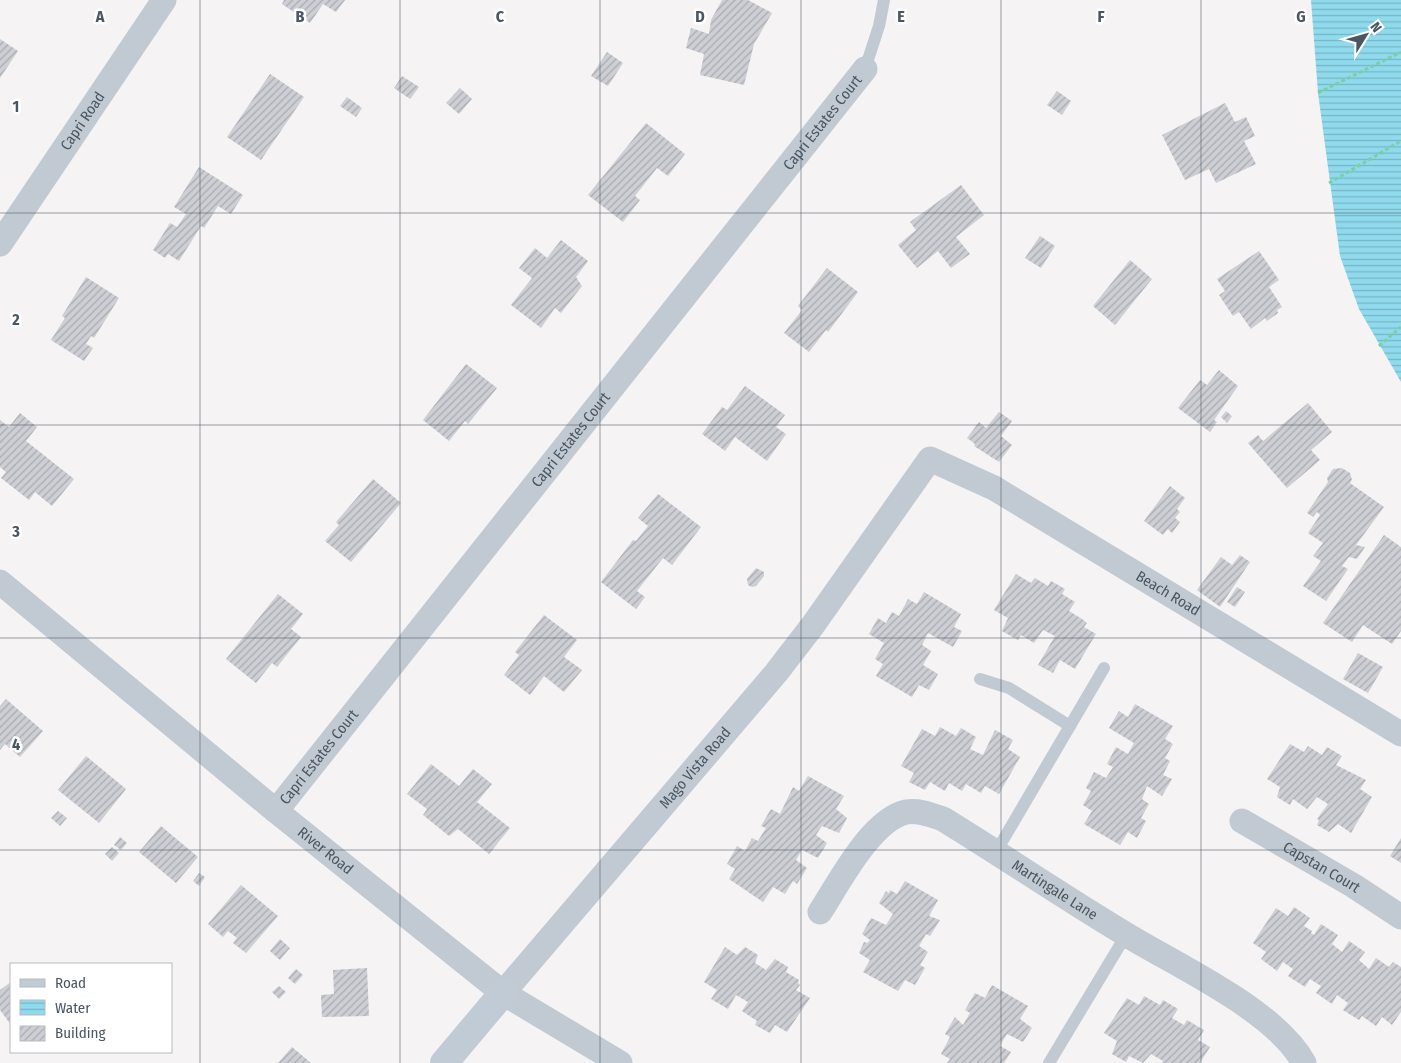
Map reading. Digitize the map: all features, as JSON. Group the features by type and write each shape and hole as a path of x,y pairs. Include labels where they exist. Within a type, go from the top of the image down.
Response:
{"street":[{"name":"Capri Road","path":"0,244 164,0"},
{"name":"Capri Estates Court","path":"276,811 865,69"},
{"name":"Beach Road","path":"930,459 994,488 1401,734"},
{"name":"Mago Vista Road","path":"444,1063 776,672 813,624 930,459"},
{"name":"River Road","path":"0,582 276,811 503,993 620,1063"},
{"name":"Martingale Lane","path":"820,912 873,832 891,817 907,812 924,812 943,819 1126,935 1255,1011 1278,1030 1304,1063"},
{"name":"Capstan Court","path":"1242,821 1354,886 1401,917"}],"lane":[{"path":"865,69 880,26 884,0"},
{"path":"996,852 1104,668"},
{"path":"980,679 1009,688 1070,726"},
{"path":"1049,1063 1126,935"}],"path":[{"path":"1318,93 1401,52"},
{"path":"1329,183 1401,141"},
{"path":"1379,346 1401,327"}],"water":[{"path":"1311,0 1401,0 1401,382 1359,309 1340,256 1318,93"}],"building":[{"path":"284,0 345,0 336,12 323,4 310,23 282,4"},
{"path":"722,0 748,0 772,13 754,44 744,85 700,75 704,54 686,48 691,28 709,34 711,20"},
{"path":"0,39 18,51 0,78"},
{"path":"607,52 623,63 608,86 591,76"},
{"path":"270,74 304,97 261,160 227,137"},
{"path":"402,76 419,87 410,99 394,88"},
{"path":"460,88 472,99 459,114 446,103"},
{"path":"1057,91 1071,101 1062,115 1047,105"},
{"path":"347,97 362,108 356,117 340,106"},
{"path":"1225,103 1235,122 1246,117 1255,136 1244,141 1256,164 1216,183 1209,169 1185,180 1162,135"},
{"path":"646,123 685,154 668,176 657,168 635,196 640,200 623,222 588,195"},
{"path":"199,167 243,195 231,214 218,206 204,228 201,226 179,261 168,254 165,258 153,250 170,223 177,227 186,214 174,207"},
{"path":"961,185 984,215 956,237 970,254 951,268 938,251 917,268 898,245 916,230 910,222"},
{"path":"1040,236 1055,246 1041,268 1025,258"},
{"path":"561,240 588,261 576,277 582,286 561,313 555,308 541,328 511,305 532,278 519,268 535,248 547,258"},
{"path":"1259,251 1279,280 1269,287 1282,307 1277,310 1278,313 1267,321 1265,318 1251,329 1239,312 1233,316 1219,295 1225,291 1217,279"},
{"path":"1130,260 1152,279 1115,325 1093,306"},
{"path":"827,268 858,292 828,332 826,330 809,352 784,333 802,310 798,306"},
{"path":"86,277 119,298 94,338 91,336 86,344 93,348 84,361 51,340 65,318 62,316"},
{"path":"466,364 497,388 468,424 465,421 449,441 423,420"},
{"path":"1219,370 1238,386 1214,420 1217,422 1210,432 1178,408 1200,380 1207,385"},
{"path":"745,386 785,415 776,427 786,434 767,461 735,437 725,451 702,434 722,407 727,410"},
{"path":"1308,403 1332,432 1311,450 1320,460 1287,488 1248,443 1258,435 1263,441"},
{"path":"1226,411 1232,416 1227,423 1221,417"},
{"path":"999,412 1012,421 1001,436 1012,445 999,462 974,446 975,444 967,438 979,422 986,428"},
{"path":"20,413 37,427 26,441 74,479 52,506 35,492 29,500 1,478 6,472 0,467 0,420 9,427"},
{"path":"1342,468 1350,473 1352,480 1350,483 1384,507 1356,545 1365,547 1357,559 1349,557 1342,566 1348,569 1326,601 1303,586 1321,561 1313,556 1323,543 1308,533 1320,515 1317,512 1313,517 1307,513 1328,482 1327,478 1333,469"},
{"path":"373,479 401,503 351,562 325,541 339,525 336,522"},
{"path":"1170,486 1185,498 1177,509 1180,512 1175,518 1180,522 1172,533 1168,529 1163,535 1144,521"},
{"path":"658,494 701,527 672,565 663,558 637,591 645,597 636,609 601,582 633,540 636,541 648,526 638,518"},
{"path":"1384,535 1401,547 1401,631 1392,644 1363,625 1352,642 1323,623"},
{"path":"1240,555 1250,562 1220,607 1197,590 1221,557 1232,565"},
{"path":"756,568 764,572 764,576 756,586 752,587 748,585 747,579"},
{"path":"1016,574 1031,583 1035,578 1048,586 1051,581 1065,589 1062,594 1075,602 1069,611 1087,623 1084,627 1096,634 1075,669 1060,660 1053,673 1038,665 1055,636 1043,630 1034,643 1021,635 1018,640 1002,631 1008,618 994,610"},
{"path":"1237,587 1245,592 1235,607 1227,602"},
{"path":"924,592 961,614 954,627 962,631 953,647 928,633 922,645 931,651 923,665 938,674 929,690 919,685 912,697 876,676 883,664 875,659 884,643 869,634 878,618 886,623 892,612 899,616 908,599 917,604"},
{"path":"278,594 303,614 291,629 301,637 277,667 272,663 256,683 226,659"},
{"path":"544,615 577,640 564,657 582,670 564,692 544,676 530,695 504,675 519,655 515,652"},
{"path":"1358,653 1383,667 1368,693 1343,679"},
{"path":"6,699 43,731 20,757 5,744 0,750 0,706"},
{"path":"1135,704 1173,726 1165,739 1173,744 1165,758 1170,761 1163,775 1172,779 1162,796 1147,786 1142,799 1149,804 1141,818 1146,821 1137,838 1128,832 1120,845 1084,824 1092,811 1083,805 1091,791 1086,788 1094,772 1106,778 1113,767 1107,764 1116,747 1128,754 1134,743 1109,728 1119,711 1128,717"},
{"path":"940,727 956,736 961,728 976,737 970,749 983,755 995,730 1013,740 1008,749 1020,757 999,794 985,786 981,793 966,784 962,791 949,783 945,791 930,782 925,790 909,782 914,773 901,766 922,729 935,736"},
{"path":"1290,744 1304,752 1308,746 1322,755 1327,747 1342,756 1336,765 1366,780 1360,789 1372,797 1351,833 1338,824 1329,832 1317,825 1319,820 1317,819 1328,804 1317,797 1307,809 1293,799 1290,805 1277,797 1280,787 1267,779"},
{"path":"86,756 126,789 99,823 58,790"},
{"path":"431,764 459,786 473,769 492,784 477,802 510,828 489,854 458,829 449,836 423,815 427,809 407,794"},
{"path":"808,776 844,796 836,809 847,818 839,833 822,826 816,835 827,843 818,858 802,850 796,860 807,868 797,884 793,881 785,894 773,887 763,902 729,879 735,869 727,864 737,846 745,851 752,838 758,841 766,828 761,826 771,809 780,814 793,787 799,791"},
{"path":"58,811 67,818 60,826 51,818"},
{"path":"161,826 198,857 176,883 139,852"},
{"path":"120,837 127,843 121,850 114,845"},
{"path":"1401,838 1401,863 1390,856"},
{"path":"112,847 119,853 112,861 105,854"},
{"path":"199,873 205,877 199,886 193,881"},
{"path":"905,881 938,900 929,916 940,920 930,936 926,934 919,946 928,952 920,965 925,968 915,985 905,980 898,991 863,972 870,960 859,953 864,942 867,943 870,940 862,934 871,918 886,925 893,914 879,903 886,891 889,893 890,890 897,894"},
{"path":"241,885 278,916 246,953 233,943 237,938 228,931 223,937 208,924"},
{"path":"1294,907 1310,918 1304,926 1312,931 1311,933 1314,935 1321,924 1338,935 1332,944 1342,952 1349,941 1365,952 1359,960 1369,969 1376,958 1389,967 1393,962 1401,967 1401,1012 1392,1025 1382,1017 1376,1026 1362,1016 1359,1020 1343,1010 1348,1003 1337,995 1332,1004 1316,993 1321,986 1310,979 1305,987 1288,976 1293,969 1283,962 1277,971 1261,959 1266,952 1253,943 1276,908 1288,916"},
{"path":"280,939 290,948 280,960 270,951"},
{"path":"725,947 737,955 745,947 758,955 755,963 766,970 775,959 788,967 786,972 799,980 798,983 800,985 796,990 810,998 787,1032 775,1025 770,1033 755,1025 757,1021 742,1011 748,1002 736,995 728,1009 711,999 717,990 704,982"},
{"path":"367,968 369,1016 322,1017 321,995 334,994 333,970"},
{"path":"296,969 303,975 295,984 288,978"},
{"path":"10,983 10,1024 0,1010 0,990"},
{"path":"992,985 1028,1006 1020,1019 1032,1028 1023,1042 1007,1034 1000,1046 1011,1052 1004,1063 947,1063 950,1059 941,1054 950,1037 945,1034 955,1017 963,1025 970,1013 965,1010 975,993 985,998"},
{"path":"279,986 286,992 279,999 272,992"},
{"path":"1144,996 1160,1005 1163,1000 1178,1009 1172,1018 1184,1025 1187,1020 1204,1030 1198,1040 1210,1047 1200,1063 1162,1063 1163,1061 1151,1054 1143,1063 1129,1056 1126,1062 1112,1054 1117,1041 1104,1033 1127,998 1139,1005"},
{"path":"292,1047 311,1063 278,1063"}]}
